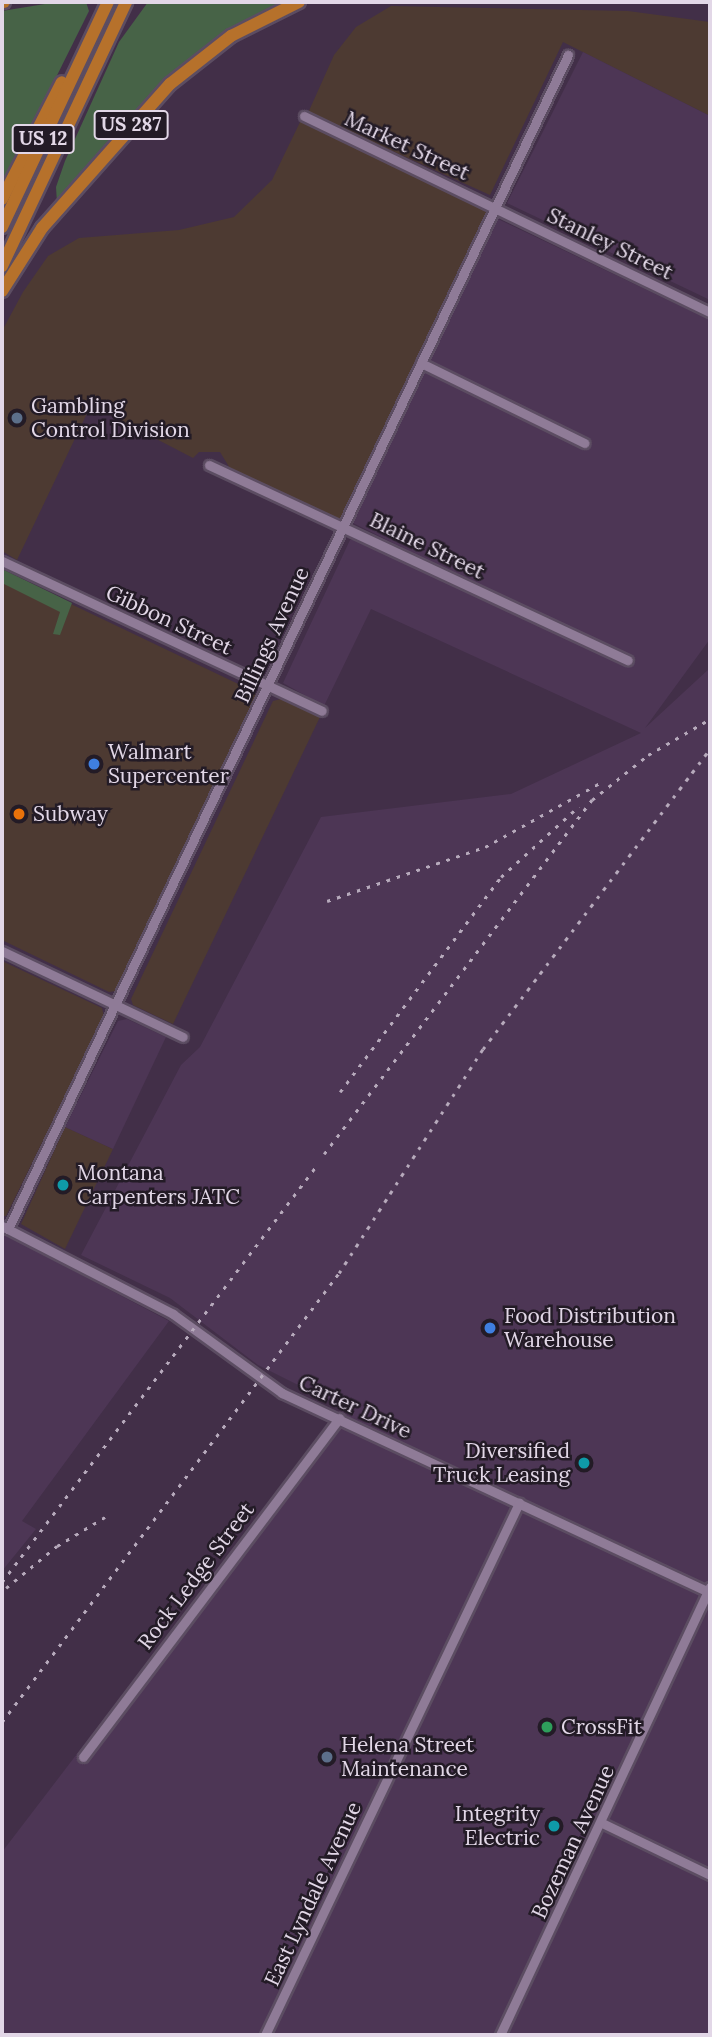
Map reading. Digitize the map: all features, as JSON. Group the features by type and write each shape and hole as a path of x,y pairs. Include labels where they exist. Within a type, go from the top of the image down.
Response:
{"highway":[{"name":"US 287","path":"2,291 43,228 170,84 231,36 299,2"},
{"path":"2,266 124,6"},
{"path":"2,199 49,104 85,51 106,7"},
{"name":"US 12","path":"2,227 85,51"},
{"path":"2,236 15,231 23,220"}],"street":[{"name":"Billings Avenue","path":"5,1228 115,1005 568,55"},
{"name":"Market Street","path":"304,116 495,207"},
{"name":"Stanley Street","path":"495,207 710,312"},
{"path":"421,362 584,443"},
{"name":"Blaine Street","path":"209,465 628,660"},
{"name":"Gibbon Street","path":"2,561 322,711"},
{"path":"2,951 183,1037"},
{"name":"Carter Drive","path":"5,1228 173,1314 282,1393 710,1590"},
{"name":"Rock Ledge Street","path":"83,1757 339,1418"},
{"name":"East Lyndale Avenue","path":"265,2035 519,1503"},
{"name":"Bozeman Avenue","path":"500,2035 710,1590"},
{"path":"601,1823 710,1875"}],"shaded area":[{"path":"391,6 628,11 710,22 710,116 563,42 490,195 308,113 334,55 356,27"},
{"path":"583,52 710,116 710,300 507,203"},
{"path":"302,118 489,208 341,521 231,470 220,452 199,452 193,458 91,405 17,560 2,551 2,331 23,292 48,256 79,238 179,230 234,217 272,180"},
{"path":"498,219 710,320 710,639 645,728 710,668 710,2035 2,2035 2,1852 342,1407 258,1365 170,1298 81,1255 181,1065 200,1047 321,817 511,794 641,733 371,609 324,706 283,683 350,540 358,539 396,556 401,547 353,523"},
{"path":"2,571 255,692 256,698 116,991 109,992 2,940"},
{"path":"281,699 320,717 173,1024 133,1005 131,999 273,701"},
{"path":"2,961 102,1008 104,1016 6,1216 2,1216"},
{"path":"127,1019 166,1037 113,1149 65,1127 118,1021"},
{"path":"65,1127 113,1149 65,1249 21,1224"},
{"path":"2,1233 169,1321 22,1521 36,1529 2,1571"}],"green space":[{"path":"57,2 86,2 89,11 2,186 2,11"},
{"path":"148,2 281,2 176,69 57,203 56,187 65,161 119,42"},
{"path":"2,569 72,603 60,635 53,634 60,612 2,583"}],"railway":[{"path":"324,1154 592,800 648,755 710,719"},
{"path":"2,1722 339,1273 483,1049 710,749"},
{"path":"327,901 485,847 602,782"},
{"path":"340,1092 501,877 579,806"},
{"path":"2,1582 317,1165"},
{"path":"6,1588 57,1546 105,1517"}],"place":[{"name":"Gambling Control Division","path":"17,418"},
{"name":"Walmart Supercenter","path":"94,764"},
{"name":"Subway","path":"19,814"},
{"name":"Montana Carpenters JATC","path":"63,1185"},
{"name":"Food Distribution Warehouse","path":"490,1328"},
{"name":"Diversified Truck Leasing","path":"584,1463"},
{"name":"CrossFit","path":"547,1727"},
{"name":"Helena Street Maintenance","path":"327,1757"},
{"name":"Integrity Electric","path":"554,1826"}]}
